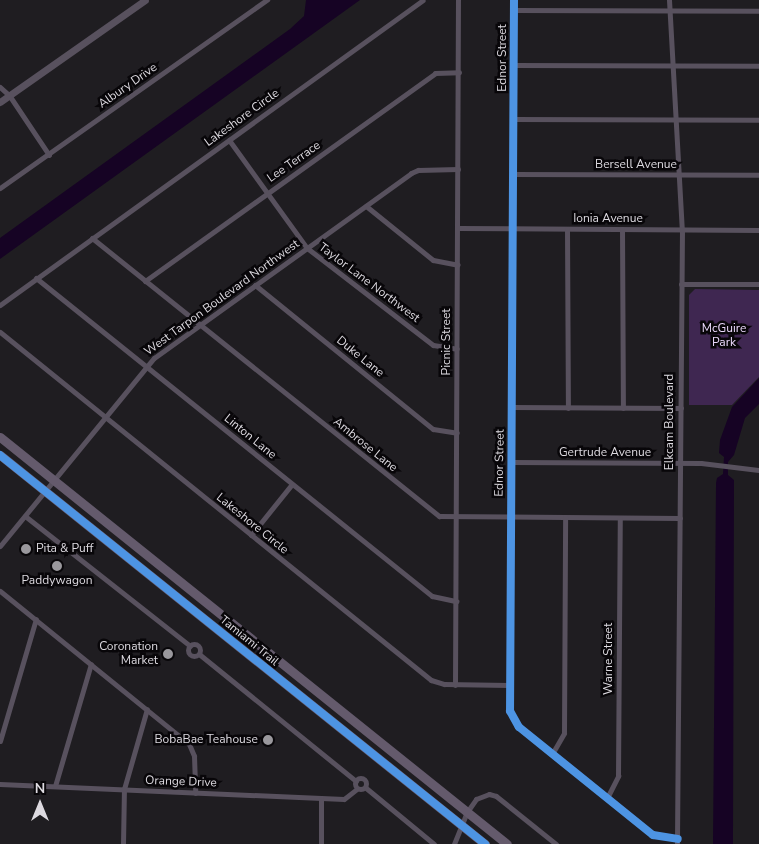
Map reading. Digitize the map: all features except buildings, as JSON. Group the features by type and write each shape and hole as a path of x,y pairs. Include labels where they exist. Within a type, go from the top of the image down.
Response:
{"main road":[{"name":"Tamiami Trail","path":"0,437 507,844"},
{"name":"Tamiami Trail","path":"0,455 485,844"},
{"path":"230,640 257,643"},
{"path":"251,656 278,660"}],"street":[{"name":"Albury Drive","path":"0,188 267,0"},
{"name":"Lakeshore Circle","path":"0,306 36,278 423,0"},
{"name":"Picnic Street","path":"455,684 458,0"},
{"name":"Ednor Street","path":"514,0 510,711 515,722 652,834 677,841"},
{"name":"Elkcam Boulevard","path":"669,0 682,230 677,841"},
{"path":"0,102 142,1"},
{"path":"514,10 759,11"},
{"path":"514,64 759,66"},
{"name":"Lee Terrace","path":"145,281 435,73 459,72"},
{"path":"0,87 9,95 49,154"},
{"path":"513,119 759,120"},
{"name":"Taylor Lane Northwest","path":"229,140 307,248 433,345 457,349"},
{"name":"West Tarpon Boulevard Northwest","path":"0,546 52,479 146,366 200,325 418,170 458,169"},
{"name":"Bersell Avenue","path":"513,174 759,175"},
{"path":"366,206 433,260 458,265"},
{"name":"Ionia Avenue","path":"458,228 759,230"},
{"path":"567,229 568,408"},
{"path":"622,229 623,408"},
{"name":"Ambrose Lane","path":"92,238 432,512 456,517 680,518"},
{"name":"Linton Lane","path":"36,278 432,596 456,601"},
{"path":"682,284 759,284"},
{"name":"Duke Lane","path":"255,286 433,429 456,433"},
{"name":"Lakeshore Circle","path":"0,332 432,680 455,684 510,685"},
{"path":"512,407 681,408"},
{"name":"Gertrude Avenue","path":"511,462 680,463 759,470"},
{"path":"251,535 292,484"},
{"path":"25,516 190,646 198,646 199,654 356,780 365,780 366,788 434,844"},
{"path":"552,754 564,732 565,517"},
{"name":"Warne Street","path":"607,798 618,776 620,518"},
{"path":"0,591 147,709 193,750 195,792"},
{"path":"0,741 36,619"},
{"path":"55,786 91,664"},
{"path":"124,844 124,789 147,709"},
{"path":"356,780 357,789"},
{"name":"Orange Drive","path":"0,784 344,799 357,789 366,788"},
{"path":"454,844 467,812 482,795 496,796 556,844"},
{"path":"321,798 321,844"}],"green space":[{"name":"McGuire Park","path":"695,289 759,290 759,377 732,405 689,405 689,295"}],"shaded area":[{"path":"306,0 360,0 0,259 0,238 290,29 304,16"},
{"path":"759,378 759,404 745,418 734,455 728,462 728,475 734,480 733,844 713,844 716,483 717,478 723,474 724,457 719,453 720,440 732,407"}],"cycle path":[{"path":"514,0 510,711 519,727 653,835 678,839"},
{"path":"0,455 485,844"}],"place":[{"name":"Pita & Puff","path":"26,549"},
{"name":"Paddywagon","path":"57,566"},
{"name":"Coronation Market","path":"168,654"},
{"name":"BobaBae Teahouse","path":"268,740"}]}
